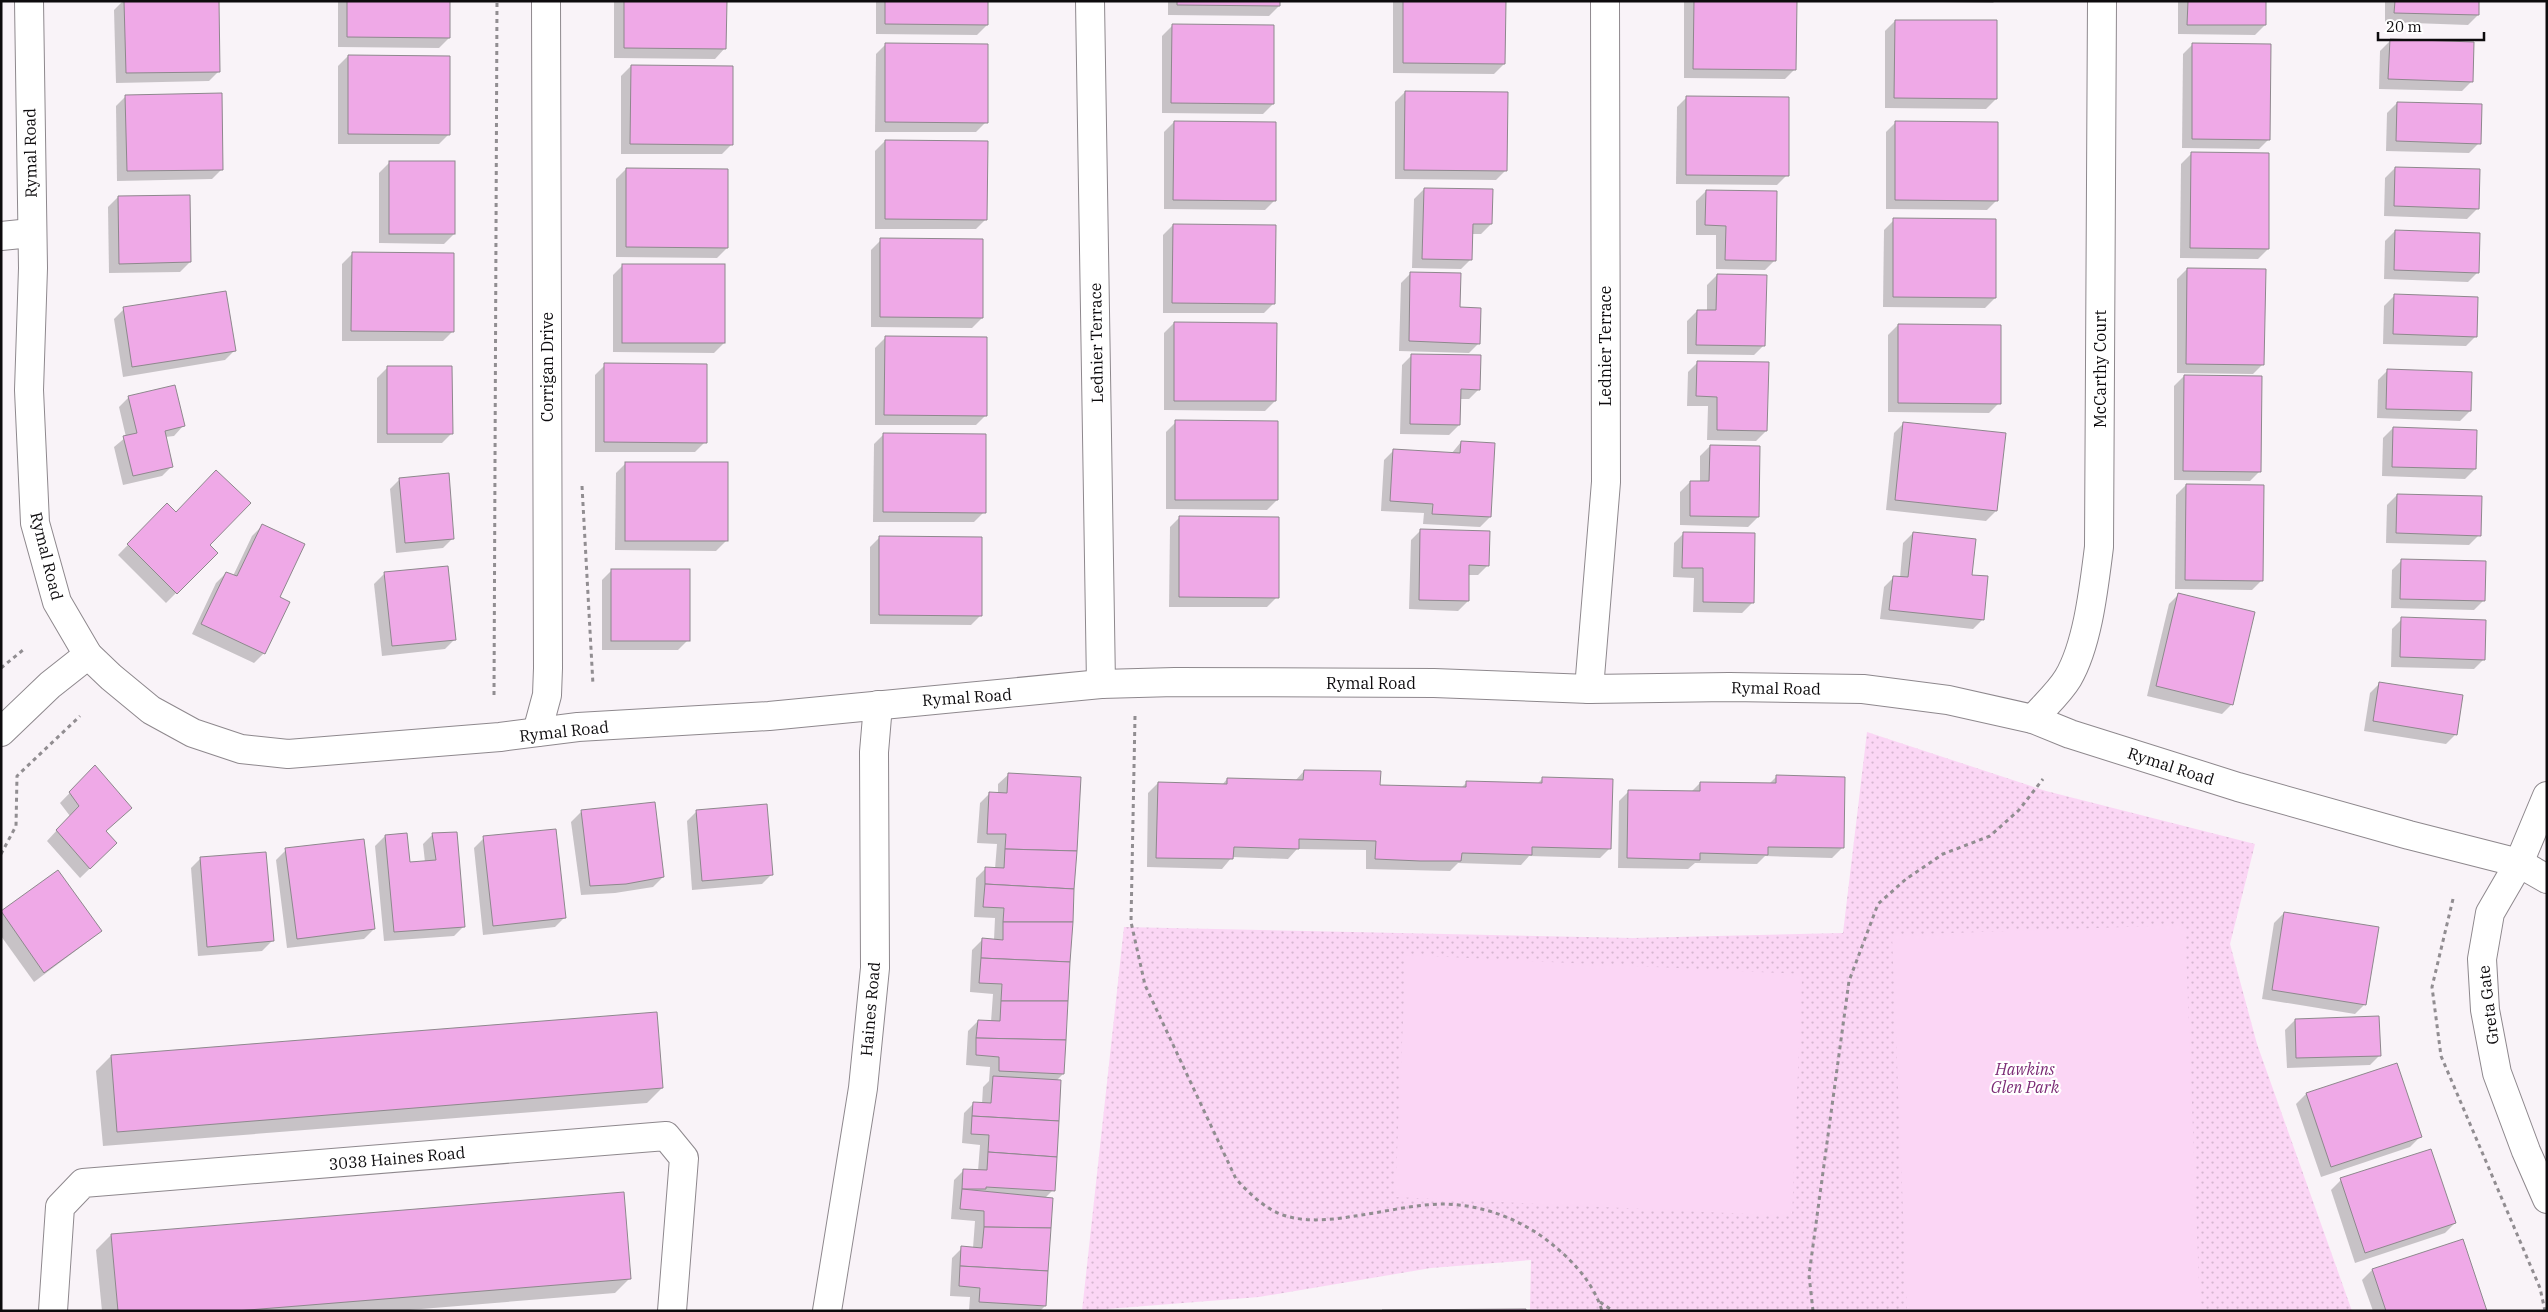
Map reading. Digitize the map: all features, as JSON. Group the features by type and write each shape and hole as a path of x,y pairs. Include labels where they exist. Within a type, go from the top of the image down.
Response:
{"street":[{"name":"Rymal Road","path":"29,1 33,268 29,390 35,523 57,602 88,655 111,678 151,710 193,733 241,749 288,754 500,737 578,727 769,716 1101,684 1136,683 1434,683 1589,689 1729,687 1862,690 1948,700 2033,719 2070,734 2238,787 2409,835 2519,863 2547,879"},
{"name":"Corrigan Drive","path":"537,732 547,695 548,668 546,1"},
{"name":"Lednier Terrace","path":"1090,1 1101,684"},
{"name":"Lednier Terrace","path":"1589,689 1606,482 1605,1"},
{"name":"McCarthy Court","path":"2033,719 2068,679 2075,664 2092,604 2099,547 2102,1"},
{"path":"1,236 31,233"},
{"path":"1,732 50,685 88,655"},
{"name":"Haines Road","path":"827,1311 864,1088 875,968 874,752 878,705"},
{"path":"2519,863 2547,796"},
{"name":"Rymal Road","path":"2519,863 2547,856"},
{"name":"Greta Gate","path":"2519,863 2490,913 2482,959 2485,1010 2497,1073 2536,1152 2547,1199"},
{"name":"3038 Haines Road","path":"53,1311 60,1207 82,1183 666,1136 684,1158 672,1311"}],"path":[{"path":"494,695 497,1"},
{"path":"1,668 24,650"},
{"path":"1136,683 1131,922 1144,985 1236,1179 1255,1199 1280,1214 1308,1220 1336,1219 1445,1204 1492,1211 1535,1230 1572,1260 1599,1302 1602,1311"},
{"path":"1,854 16,826 17,776 80,716"},
{"path":"1813,1311 1809,1275 1849,981 1878,904 1906,879 1943,854 1990,836 2019,810 2043,779"},
{"path":"1599,1302 1613,1311"}],"green space":[{"name":"Hawkins Glen Park","path":"1867,732 2046,791 2255,844 2230,944 2257,1044 2352,1311 1530,1311 1531,1260 1431,1268 1259,1297 1082,1311 1124,927 1633,938 1843,933"},
{"path":"2185,925 2200,1311 1907,1311 1892,935"},
{"path":"1406,955 1802,974 1792,1216 1395,1197"}],"building":[{"path":"124,1 219,1 220,72 126,73"},
{"path":"347,1 450,1 450,38 347,37"},
{"path":"624,1 727,1 726,49 624,48"},
{"path":"885,1 988,1 988,25 885,24"},
{"path":"1177,1 1280,1 1280,6 1177,5"},
{"path":"1403,1 1506,1 1505,64 1403,63"},
{"path":"1694,1 1797,1 1796,70 1693,69"},
{"path":"2188,1 2266,1 2266,25 2187,25"},
{"path":"2395,1 2479,1 2479,15 2394,13"},
{"path":"1895,20 1997,20 1997,99 1894,98"},
{"path":"1172,24 1274,25 1274,104 1171,103"},
{"path":"2390,39 2474,42 2473,82 2388,79"},
{"path":"885,43 988,44 988,123 885,122"},
{"path":"2192,43 2271,44 2270,140 2192,139"},
{"path":"348,55 450,56 450,135 348,134"},
{"path":"631,65 733,66 733,145 630,144"},
{"path":"1405,91 1508,92 1507,171 1404,170"},
{"path":"222,93 223,170 127,171 125,95"},
{"path":"1686,96 1789,97 1789,176 1686,175"},
{"path":"2397,102 2482,104 2481,144 2396,141"},
{"path":"1174,121 1276,122 1276,201 1173,200"},
{"path":"1895,121 1998,122 1998,201 1895,200"},
{"path":"885,140 988,141 987,220 885,219"},
{"path":"2191,152 2269,153 2269,249 2190,248"},
{"path":"389,161 455,161 455,234 389,234"},
{"path":"2395,167 2480,169 2479,209 2394,206"},
{"path":"626,168 728,169 728,248 626,247"},
{"path":"1424,188 1493,189 1492,224 1473,224 1472,260 1422,259"},
{"path":"1706,190 1777,191 1776,261 1725,260 1726,226 1705,225"},
{"path":"190,195 191,262 119,264 118,196"},
{"path":"1893,218 1996,219 1996,298 1893,297"},
{"path":"1173,224 1276,225 1275,304 1172,303"},
{"path":"2395,230 2480,233 2479,273 2394,270"},
{"path":"880,238 983,239 983,318 880,317"},
{"path":"352,252 454,253 454,332 351,331"},
{"path":"622,264 725,264 725,343 622,343"},
{"path":"2187,268 2266,269 2264,365 2186,364"},
{"path":"1410,272 1461,273 1460,307 1481,308 1480,344 1409,341"},
{"path":"1717,274 1767,275 1765,346 1696,345 1697,310 1716,310"},
{"path":"226,291 236,351 132,367 123,307"},
{"path":"2394,294 2478,297 2477,337 2393,334"},
{"path":"1174,322 1277,323 1276,401 1174,401"},
{"path":"1898,324 2001,325 2001,404 1898,403"},
{"path":"885,336 987,337 987,416 884,415"},
{"path":"1411,354 1481,355 1480,390 1461,389 1460,425 1410,424"},
{"path":"1697,361 1769,362 1767,431 1717,430 1717,397 1696,396"},
{"path":"604,363 707,364 707,443 604,442"},
{"path":"387,366 452,366 453,434 387,434"},
{"path":"2387,369 2472,372 2471,411 2386,409"},
{"path":"2184,375 2262,376 2261,472 2183,471"},
{"path":"175,385 185,426 165,431 173,467 133,476 123,436 137,433 128,396"},
{"path":"1175,420 1278,421 1278,500 1175,500"},
{"path":"1903,422 2006,433 1997,511 1895,500"},
{"path":"2393,427 2477,430 2476,469 2392,467"},
{"path":"883,433 986,434 986,513 883,512"},
{"path":"1461,441 1495,443 1491,517 1432,514 1433,504 1390,501 1393,449 1460,453"},
{"path":"1710,445 1760,446 1759,517 1690,516 1690,481 1709,481"},
{"path":"625,462 728,462 728,541 625,541"},
{"path":"216,470 251,503 210,545 218,553 177,594 127,544 167,503 176,512"},
{"path":"449,473 454,539 405,543 399,478"},
{"path":"2186,484 2264,485 2263,581 2185,580"},
{"path":"2397,494 2482,496 2481,536 2396,533"},
{"path":"1179,516 1279,517 1279,598 1179,597"},
{"path":"262,524 305,544 280,597 290,602 265,654 201,624 226,572 237,576"},
{"path":"1420,529 1490,531 1489,566 1469,565 1469,601 1419,600"},
{"path":"1683,532 1755,533 1754,603 1703,602 1703,568 1682,568"},
{"path":"1913,532 1976,539 1972,575 1988,576 1984,620 1889,610 1893,576 1908,577"},
{"path":"879,536 982,537 982,616 879,615"},
{"path":"2401,559 2486,561 2485,601 2400,599"},
{"path":"448,566 456,640 392,646 384,572"},
{"path":"611,569 690,569 690,641 611,641"},
{"path":"2178,593 2255,612 2233,705 2156,686"},
{"path":"2401,617 2486,620 2485,660 2400,657"},
{"path":"2379,682 2463,695 2457,735 2373,721"},
{"path":"95,765 132,808 106,831 117,843 90,869 56,830 79,806 69,792"},
{"path":"1304,770 1381,771 1380,785 1466,787 1466,781 1542,783 1542,777 1613,779 1611,849 1532,847 1532,855 1462,853 1461,861 1420,861 1375,859 1376,841 1299,839 1299,849 1234,847 1233,859 1156,858 1158,782 1227,784 1227,778 1303,780"},
{"path":"1008,773 1081,777 1077,851 1005,849 1006,834 987,834 989,792 1007,793"},
{"path":"1776,775 1845,777 1844,848 1768,847 1768,855 1700,853 1700,860 1627,858 1628,790 1700,791 1700,782 1776,783"},
{"path":"655,802 664,877 626,884 590,886 581,810"},
{"path":"767,804 773,875 702,881 696,810"},
{"path":"556,829 566,918 493,926 483,836"},
{"path":"457,832 465,927 394,932 385,835 407,833 410,862 436,860 432,833"},
{"path":"364,839 375,929 297,939 285,848"},
{"path":"1005,849 1077,851 1074,889 985,884 985,867 1004,868"},
{"path":"266,852 274,941 207,947 200,857"},
{"path":"58,870 102,931 44,973 1,911"},
{"path":"985,884 1074,889 1073,922 1003,922 1004,908 983,907"},
{"path":"2284,912 2379,927 2366,1005 2272,990"},
{"path":"1003,922 1073,922 1070,962 981,958 982,938 1003,940"},
{"path":"981,958 1070,962 1068,1001 1001,1001 1002,984 979,983"},
{"path":"1001,1001 1068,1001 1066,1040 976,1038 978,1020 1000,1021"},
{"path":"657,1012 663,1088 117,1132 111,1055"},
{"path":"2379,1016 2381,1056 2296,1058 2295,1019"},
{"path":"976,1038 1066,1040 1064,1074 999,1071 999,1057 976,1055"},
{"path":"2397,1063 2422,1137 2331,1167 2306,1093"},
{"path":"993,1076 1061,1080 1059,1121 972,1116 973,1102 991,1103"},
{"path":"972,1116 1059,1121 1057,1157 988,1152 989,1135 971,1134"},
{"path":"2431,1149 2456,1223 2365,1253 2340,1178"},
{"path":"988,1152 1057,1157 1055,1191 986,1187 986,1189 962,1189 963,1169 987,1170"},
{"path":"962,1189 1053,1198 1051,1228 984,1227 984,1211 960,1209"},
{"path":"624,1192 631,1279 236,1311 118,1311 111,1234"},
{"path":"984,1227 1051,1228 1048,1271 960,1266 961,1246 982,1248"},
{"path":"2463,1239 2487,1311 2386,1311 2372,1269"},
{"path":"960,1266 1048,1271 1046,1306 979,1302 980,1288 959,1286"},
{"path":"1526,1309 1526,1311 1382,1311 1382,1310"}]}
